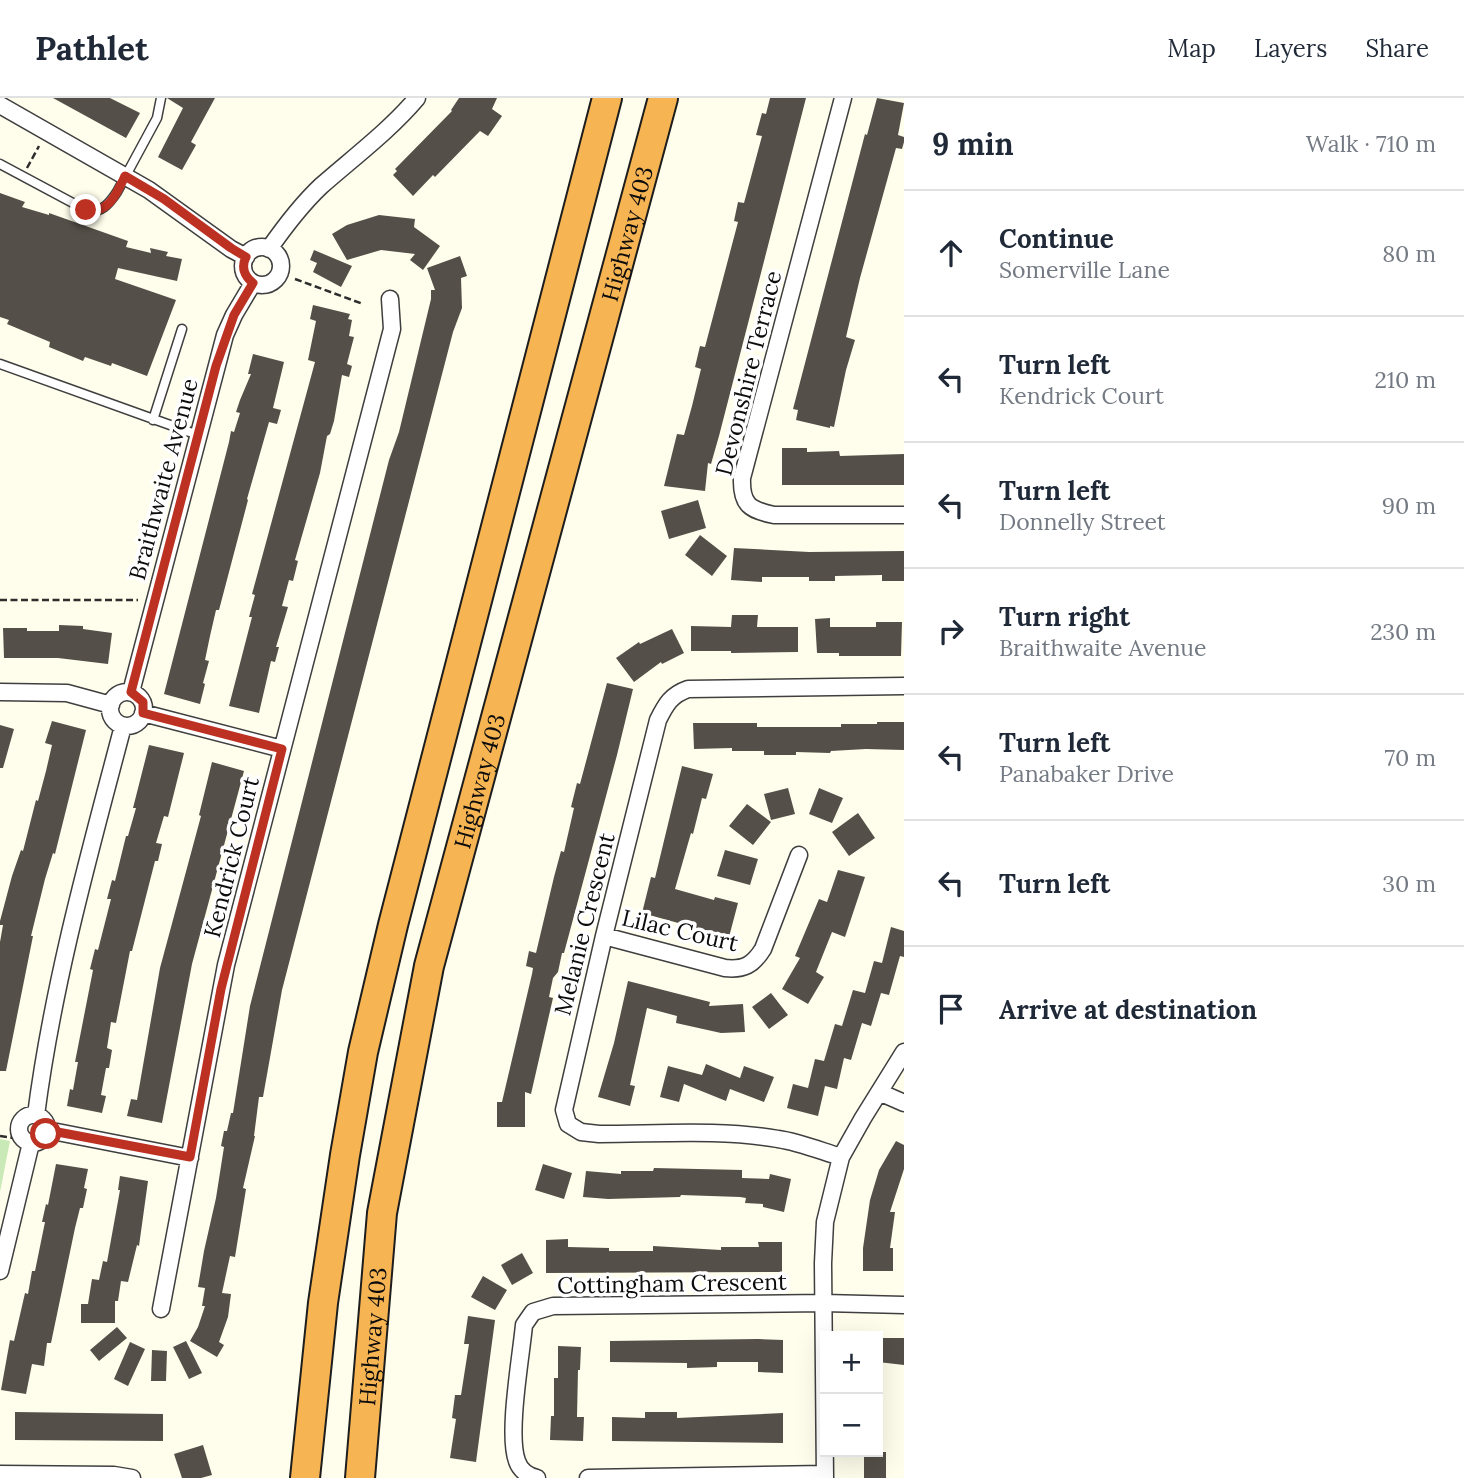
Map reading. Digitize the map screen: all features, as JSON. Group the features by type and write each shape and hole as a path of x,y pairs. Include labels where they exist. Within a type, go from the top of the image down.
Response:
{"highway":[{"name":"Highway 403","path":"306,1478 323,1303 363,1052 393,925 607,98"},
{"name":"Highway 403","path":"360,1478 382,1213 429,966 663,98"}],"street":[{"path":"269,248 288,222 320,187 387,130 417,98"},
{"name":"Devonshire Terrace","path":"843,98 741,478 741,493 755,511 774,514 904,515"},
{"path":"0,106 164,199 246,257"},
{"path":"269,248 280,261 278,275 270,283 258,285 245,274 243,262 254,249 269,248"},
{"name":"Braithwaite Avenue","path":"131,692 225,335 253,283"},
{"name":"Kendrick Court","path":"161,1309 221,989 392,329 390,299"},
{"name":"Melanie Crescent","path":"841,1157 782,1139 757,1136 581,1132 568,1124 564,1110 658,720 666,704 677,693 688,689 904,686"},
{"path":"0,692 67,694 111,705"},
{"path":"131,692 143,702 143,713 134,725 123,726 113,720 111,705 116,696 131,692"},
{"path":"143,713 282,749"},
{"path":"36,1115 70,926 123,726"},
{"name":"Lilac Court","path":"604,936 725,968 741,969 754,962 762,949 799,855"},
{"path":"588,1478 825,1476 825,1222 841,1157 904,1052"},
{"path":"879,1092 904,1103"},
{"path":"36,1115 45,1123 47,1130 40,1141 31,1143 23,1139 19,1128 25,1118 36,1115"},
{"path":"47,1130 190,1157"},
{"path":"0,1271 31,1143"},
{"path":"824,1303 904,1305"},
{"name":"Cottingham Crescent","path":"537,1478 528,1476 517,1463 513,1438 524,1325 533,1311 553,1306 824,1303"},
{"path":"0,1474 114,1475 132,1478"}],"lane":[{"path":"0,164 91,212 101,210 111,202 157,118 158,99"},
{"path":"153,420 182,329"},
{"path":"0,364 199,435"}],"path":[{"path":"26,169 39,146"},
{"path":"295,279 363,304"},
{"path":"0,600 138,600"},
{"path":"0,1136 13,1138"}],"green space":[{"path":"0,1139 10,1141 0,1192"}],"building":[{"path":"53,98 110,98 140,113 126,138"},
{"path":"167,98 215,98 191,142 196,145 182,170 158,157 183,108"},
{"path":"459,98 497,98 492,109 502,116 488,136 480,131 413,196 393,175 397,171 395,169 452,111"},
{"path":"770,98 806,98 719,436 711,464 708,463 705,491 664,486 677,434 684,435 692,406 701,369 695,367 700,346 705,347 738,222 734,221 738,202 744,203 762,136 756,135 762,113 766,114"},
{"path":"877,98 904,103 898,135 904,137 904,142 902,149 896,148 860,278 846,337 855,340 834,427 830,428 796,420 798,410 793,409 865,134 867,135"},
{"path":"0,193 25,202 22,207 49,213 128,241 126,247 151,253 150,248 168,252 166,256 182,259 177,281 118,268 115,279 176,300 147,376 112,363 111,366 85,357 83,361 49,347 50,342 7,324 9,320 0,317"},
{"path":"379,215 415,219 414,227 440,246 423,270 410,260 415,254 381,250 347,260 332,234 347,225"},
{"path":"314,250 352,266 341,287 313,272 317,263 310,260"},
{"path":"460,256 467,276 461,278 462,308 453,332 282,990 263,1097 259,1097 255,1136 243,1188 246,1189 235,1257 230,1256 222,1293 231,1294 228,1317 219,1342 224,1345 217,1357 190,1341 205,1306 202,1306 205,1288 198,1287 216,1198 224,1147 221,1146 224,1131 227,1131 233,1113 250,1006 389,460 399,432 431,290 435,290 427,268"},
{"path":"313,305 350,314 348,319 352,320 349,336 354,337 347,364 352,366 349,377 342,375 334,421 327,436 320,473 295,560 298,561 293,581 289,580 282,606 288,607 276,647 279,647 275,662 271,661 259,713 229,706 252,617 249,617 255,595 252,594 315,362 308,360 316,321 310,319"},
{"path":"253,354 284,362 273,408 281,410 277,424 269,422 219,610 216,610 205,660 209,661 200,704 164,694 231,431 234,432 240,413 236,412 251,374 248,374"},
{"path":"782,448 807,448 807,452 839,451 840,456 904,454 904,485 782,485"},
{"path":"698,500 706,528 669,539 661,511"},
{"path":"700,535 727,556 712,576 685,555"},
{"path":"734,548 809,552 904,551 904,581 882,581 882,575 835,576 835,581 809,581 809,577 762,577 762,582 731,580"},
{"path":"732,615 758,615 757,627 798,627 798,652 691,651 691,626 731,627"},
{"path":"830,618 830,627 876,627 876,622 902,622 901,656 839,656 839,653 817,653 815,619"},
{"path":"59,625 83,626 83,629 112,633 108,664 58,658 4,658 3,628 59,631"},
{"path":"672,629 684,653 662,664 661,662 634,682 616,658 639,642 640,644"},
{"path":"607,683 633,689 564,953 558,972 553,978 549,997 553,998 531,1094 525,1092 525,1127 497,1127 497,1102 502,1102 532,974 533,968 526,966 529,951 536,953 561,851 564,852 577,783 580,784"},
{"path":"52,721 86,730 31,936 6,1071 0,1071 0,942 3,925 0,925 0,921 46,771 52,745 45,743"},
{"path":"904,722 904,750 866,749 764,755 764,751 732,751 732,748 694,749 693,723 757,723 757,727 841,727 841,724"},
{"path":"0,725 14,729 3,768 0,768"},
{"path":"149,745 184,753 168,817 164,816 156,843 162,844 130,951 116,1023 111,1022 107,1048 112,1050 101,1095 106,1096 102,1113 67,1106 78,1062 75,1062 93,970 90,969 95,949 98,950 111,899 107,899 112,880 115,881 136,808 133,808"},
{"path":"212,762 244,771 192,964 162,1123 127,1116 131,1099 137,1100 160,968 201,816 199,815"},
{"path":"682,766 713,774 706,799 702,798 675,889 714,900 715,897 738,903 729,937 642,913 651,877 655,878"},
{"path":"788,788 795,814 771,820 764,794"},
{"path":"819,788 843,798 832,823 809,814"},
{"path":"747,804 771,822 753,845 729,826"},
{"path":"858,813 875,838 849,856 832,832"},
{"path":"725,850 758,859 750,885 717,876"},
{"path":"838,870 865,877 845,937 832,932 816,972 824,977 808,1004 782,989 800,958 795,956 819,899 827,902"},
{"path":"891,927 904,931 904,957 900,956 889,995 881,993 871,1026 862,1023 851,1060 844,1058 837,1089 825,1086 818,1116 787,1108 793,1084 808,1088 815,1059 824,1061 835,1024 842,1026 853,990 865,993 874,961 882,963"},
{"path":"628,981 710,1002 709,1006 743,1004 745,1032 721,1033 676,1023 677,1016 647,1008 630,1085 635,1086 630,1106 598,1097"},
{"path":"771,993 788,1015 769,1029 752,1007"},
{"path":"706,1064 740,1078 744,1066 774,1077 764,1102 730,1089 726,1101 684,1084 679,1102 660,1097 668,1066 702,1075"},
{"path":"896,1141 904,1145 904,1169 890,1212 895,1212 890,1248 893,1248 893,1271 863,1271 863,1248 870,1200 879,1170"},
{"path":"56,1164 88,1169 83,1208 80,1208 75,1228 51,1343 47,1343 44,1366 32,1364 26,1394 1,1390 10,1340 14,1341 25,1293 28,1294 32,1271 35,1271 45,1222 42,1222"},
{"path":"543,1164 572,1173 564,1199 535,1190"},
{"path":"654,1168 742,1170 742,1178 769,1179 770,1174 791,1179 784,1212 763,1207 763,1204 745,1203 746,1198 740,1197 583,1197 586,1171 621,1174 621,1171 653,1171"},
{"path":"120,1176 148,1181 139,1246 137,1245 128,1282 121,1281 118,1301 115,1301 115,1323 81,1323 81,1304 88,1304 92,1279 99,1280 103,1261 107,1262"},
{"path":"568,1239 568,1247 609,1248 609,1251 653,1251 653,1246 721,1250 721,1247 759,1247 758,1242 782,1242 782,1272 546,1273 546,1240"},
{"path":"522,1253 533,1273 512,1285 501,1265"},
{"path":"483,1276 507,1290 495,1310 471,1297"},
{"path":"468,1316 495,1320 476,1462 450,1458 456,1419 452,1418 455,1395 461,1395 469,1344 464,1344"},
{"path":"117,1327 127,1338 99,1361 90,1350"},
{"path":"883,1338 904,1338 904,1365 883,1363"},
{"path":"783,1340 783,1373 758,1372 758,1362 717,1362 717,1367 687,1368 687,1363 610,1362 610,1341"},
{"path":"186,1341 202,1373 189,1379 173,1347"},
{"path":"130,1342 145,1349 128,1386 114,1379"},
{"path":"558,1346 581,1347 577,1417 584,1417 583,1441 550,1440 551,1416 554,1416 554,1378 558,1378"},
{"path":"152,1350 167,1351 166,1381 151,1381"},
{"path":"15,1412 163,1414 163,1441 15,1440"},
{"path":"645,1412 677,1412 677,1418 783,1413 783,1443 612,1441 612,1417 645,1418"},
{"path":"203,1445 212,1475 182,1478 174,1454"},
{"path":"883,1452 886,1452 886,1478 864,1478 864,1457 883,1457"}],"route":[{"path":"46,1134 47,1130 190,1157 221,989 282,749 143,713 143,702 131,692 225,335 253,283 243,268 246,257 164,199 125,176 111,202 97,211 86,210"}]}
